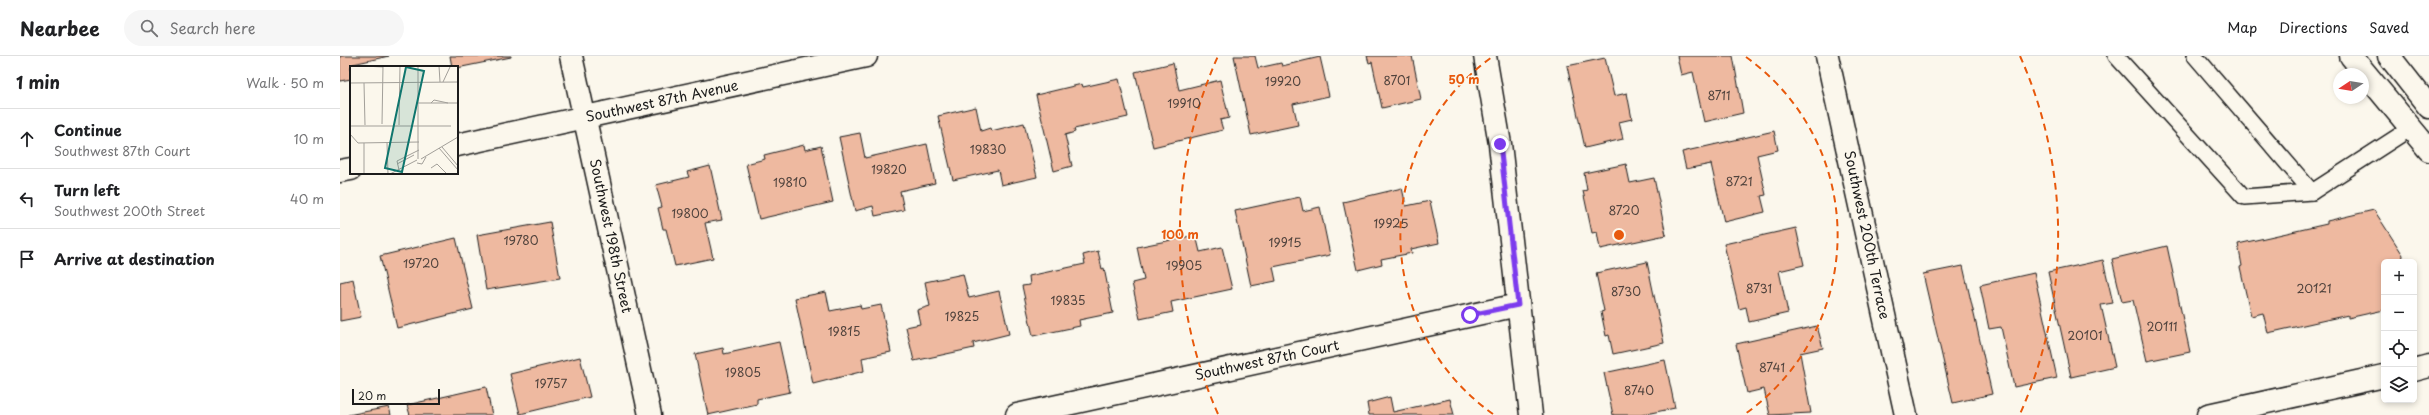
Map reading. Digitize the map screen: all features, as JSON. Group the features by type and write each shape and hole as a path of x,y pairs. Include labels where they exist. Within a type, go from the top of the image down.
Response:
{"street":[{"name":"Southwest 198th Street","path":"571,56 586,118 650,415"},
{"name":"Southwest 87th Avenue","path":"458,145 866,56"},
{"path":"1485,56 1500,144 1531,415"},
{"name":"Southwest 200th Terrace","path":"1827,56 1906,415"},
{"path":"2351,56 2429,150"},
{"path":"2389,56 2429,107"},
{"path":"340,171 350,169"},
{"name":"Southwest 87th Court","path":"1017,415 1518,305"},
{"path":"2417,369 2429,366"},
{"path":"2208,415 2381,377"}],"lane":[{"path":"2116,56 2244,197 2312,192 2411,128"},
{"path":"2195,56 2312,192"}],"building":[{"path":"340,56 389,56 353,64 354,66 350,66 350,79 340,81"},
{"path":"450,56 511,56 458,68 458,66 452,66"},
{"path":"1234,56 1255,56 1258,68 1281,63 1282,66 1320,57 1329,96 1293,104 1298,125 1251,135"},
{"path":"1367,56 1412,56 1421,99 1382,108 1372,62 1369,63"},
{"path":"1677,56 1733,56 1743,113 1704,122 1693,72 1681,75"},
{"path":"1605,58 1614,96 1627,93 1632,119 1619,122 1623,139 1585,148 1567,66"},
{"path":"1173,63 1179,90 1220,80 1229,118 1220,120 1223,130 1153,147 1135,72"},
{"path":"1119,79 1128,117 1074,129 1075,132 1065,135 1072,166 1054,171 1036,95 1082,84 1083,87"},
{"path":"976,107 981,131 990,128 991,131 1024,123 1037,177 1001,185 998,170 953,180 938,116"},
{"path":"1774,131 1778,150 1757,155 1766,195 1761,196 1765,212 1724,222 1711,164 1686,169 1682,152"},
{"path":"860,133 865,158 927,144 935,183 900,191 904,210 875,216 873,206 855,211 839,137"},
{"path":"804,145 805,150 821,146 833,202 759,219 746,164 765,159 764,155"},
{"path":"1626,164 1630,183 1654,178 1666,235 1600,249 1597,232 1592,233 1583,191 1587,190 1584,173"},
{"path":"710,166 722,220 705,223 713,258 675,266 666,229 663,229 658,208 662,207 656,185 689,177 687,172"},
{"path":"1402,188 1406,206 1430,201 1439,243 1411,249 1412,253 1381,259 1382,264 1358,270 1343,202"},
{"path":"1300,197 1303,211 1320,207 1330,255 1273,267 1276,281 1251,286 1235,211"},
{"path":"2374,210 2403,255 2402,259 2381,259 2381,311 2348,318 2348,315 2268,333 2263,313 2251,316 2240,267 2242,266 2238,244 2327,224 2327,221"},
{"path":"550,222 560,278 486,290 477,235"},
{"path":"1796,228 1804,265 1779,271 1788,313 1749,322 1746,307 1739,309 1724,244"},
{"path":"1196,235 1200,252 1222,247 1232,289 1171,302 1173,312 1140,319 1132,283 1144,280 1137,247"},
{"path":"456,238 473,309 397,328 380,256"},
{"path":"2167,246 2190,352 2147,361 2133,300 2122,302 2112,259"},
{"path":"1098,251 1102,269 1104,268 1113,313 1079,320 1080,326 1033,336 1022,286 1030,285 1029,276 1085,264 1083,255"},
{"path":"2103,260 2113,303 2101,305 2115,367 2071,377 2048,272"},
{"path":"1647,262 1664,343 1613,354 1609,335 1606,336 1601,312 1604,311 1596,273"},
{"path":"1963,266 1992,394 1953,403 1923,274"},
{"path":"2034,273 2057,378 2014,387 2001,327 1989,329 1980,285"},
{"path":"963,274 969,298 999,291 1009,334 973,343 974,348 914,361 906,327 920,324 917,310 930,306 925,282"},
{"path":"353,279 361,317 340,321 340,282"},
{"path":"826,292 830,311 860,305 861,309 881,305 891,352 862,358 864,371 813,384 795,298"},
{"path":"1817,326 1823,348 1800,353 1811,413 1770,415 1764,389 1747,393 1736,344"},
{"path":"779,342 790,392 757,399 757,404 708,415 695,354 723,348 724,354"},
{"path":"580,357 590,397 520,414 510,374"},
{"path":"1665,360 1675,408 1641,415 1613,415 1604,373"},
{"path":"486,387 492,415 410,415 407,405"},
{"path":"1390,397 1393,412 1450,399 1454,415 1369,415 1367,403"},
{"path":"389,407 391,415 348,415"}],"route":[{"path":"1470,315 1518,305 1500,144"}]}
